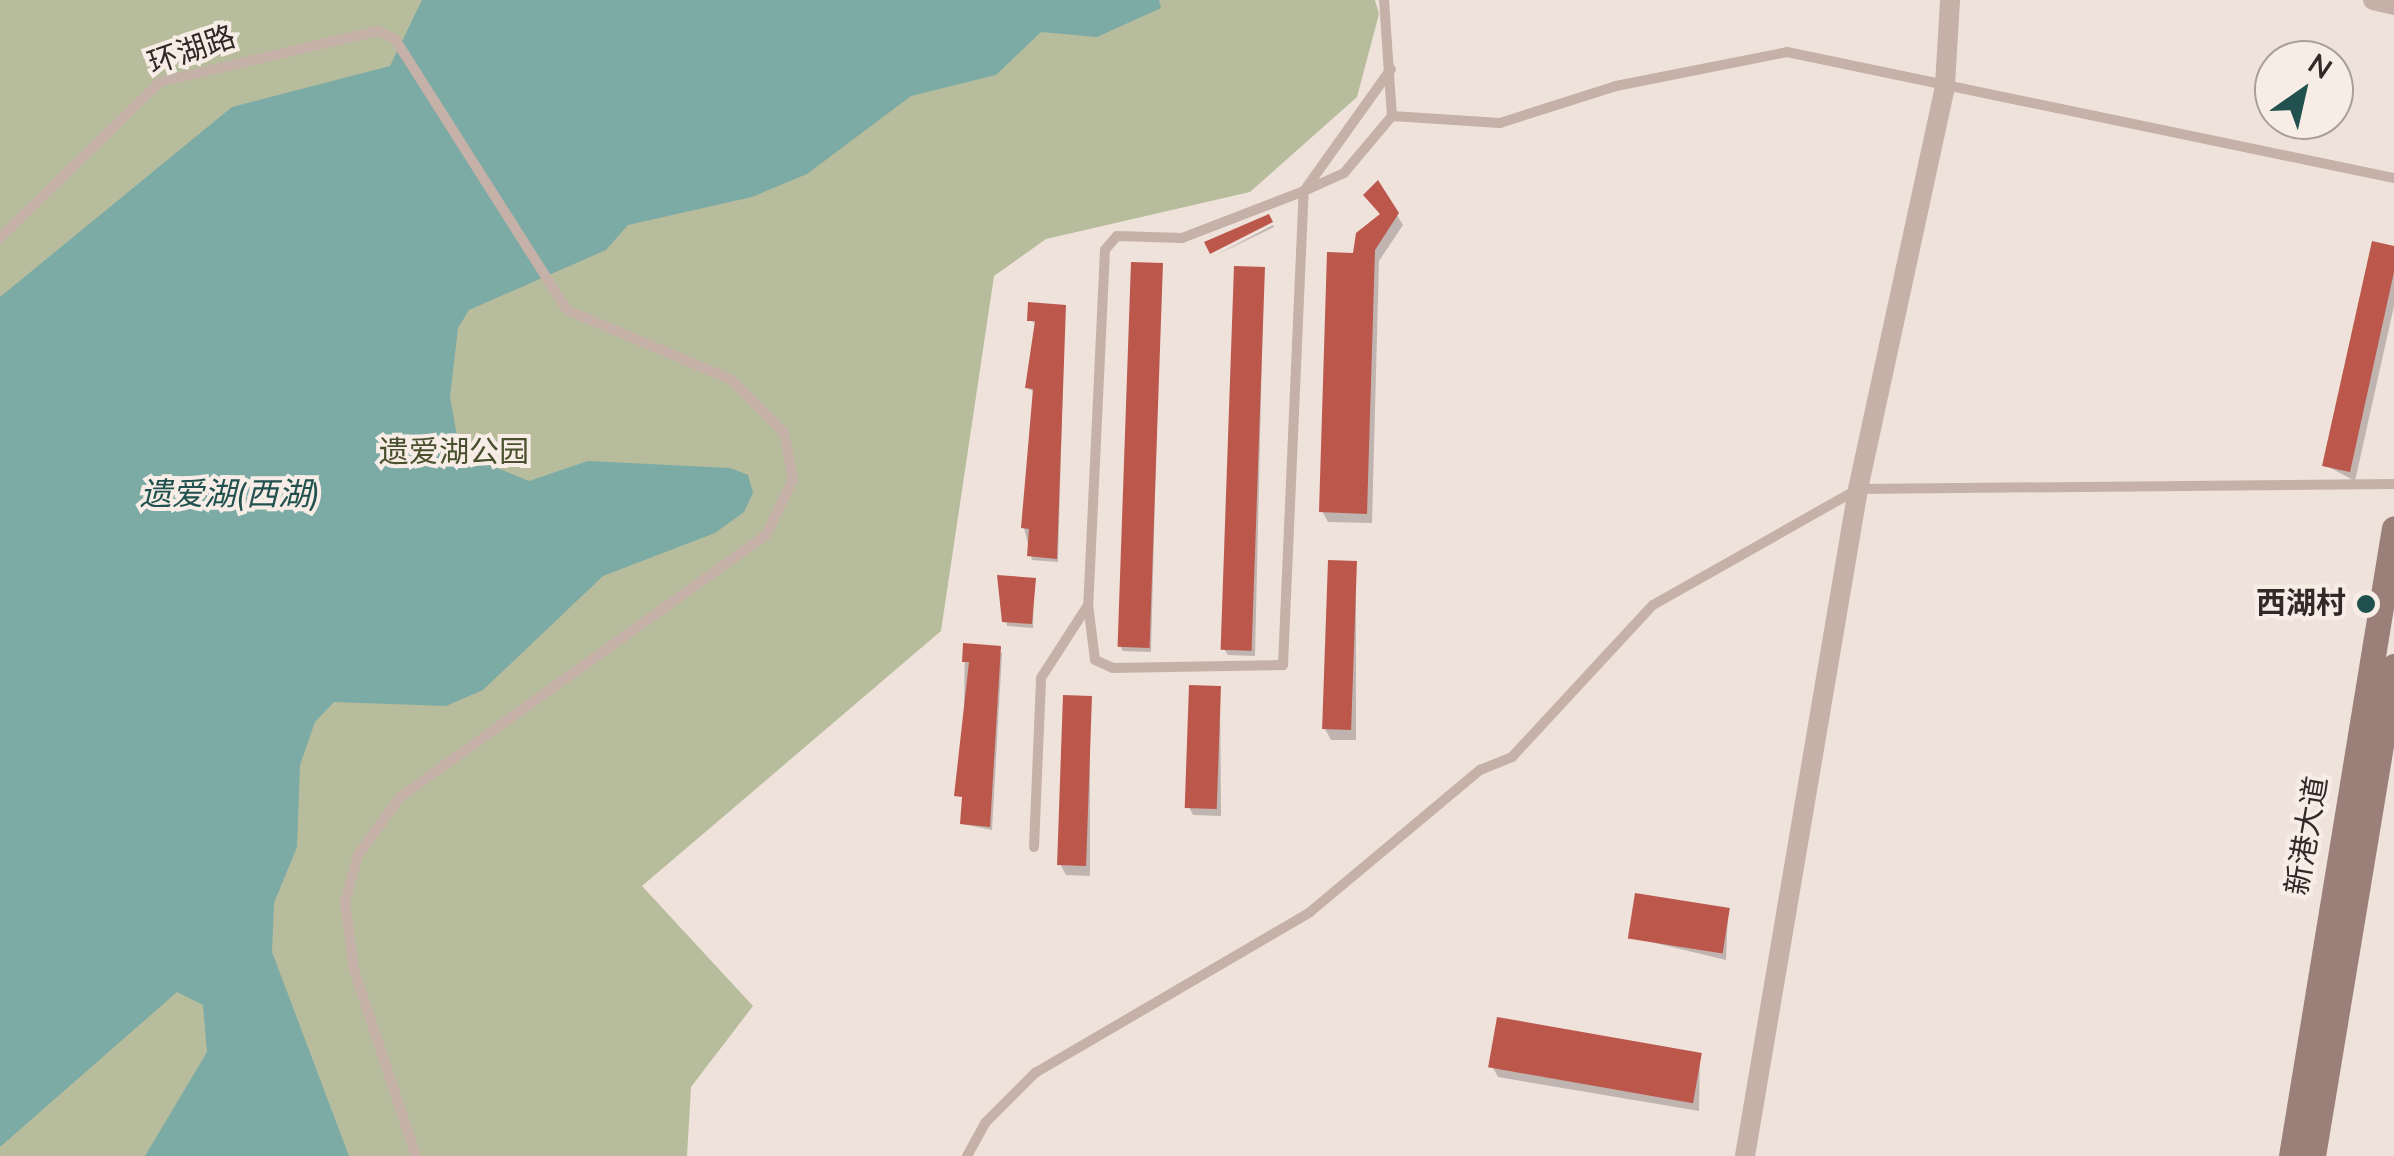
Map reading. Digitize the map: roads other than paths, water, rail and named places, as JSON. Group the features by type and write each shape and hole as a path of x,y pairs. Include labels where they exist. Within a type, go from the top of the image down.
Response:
{"main road":[{"name":"新港大道","path":"2291,1156 2394,528"},
{"name":"新港大道","path":"2313,1156 2394,666"}],"street":[{"path":"1746,1156 1858,489 1945,85 1950,0"},
{"path":"2373,0 2394,5"}],"lane":[{"path":"1384,0 1392,68 1392,116 1344,173 1304,191 1182,238 1117,236 1105,250 1088,643 1113,668 1283,664 1304,191 1392,68"},
{"name":"环湖路","path":"0,238 160,82 347,32 395,39 559,300 596,327 756,395 784,433 793,478 766,534 401,796 358,856 345,902 354,969 416,1156"},
{"path":"1392,116 1500,123 1634,82 1787,52 2394,178"},
{"path":"967,1156 985,1123 1035,1072 1310,912 1480,770 1512,757 1653,605 1858,489 2394,484"},
{"path":"1034,847 1041,678 1088,604"}],"water":[{"name":"遗爱湖(西湖)","path":"422,0 1159,0 1161,8 1097,37 1041,32 996,75 911,96 807,174 752,197 628,225 606,250 469,310 458,328 450,397 460,453 529,481 588,461 730,468 748,475 753,493 744,512 715,533 603,576 483,690 446,706 334,702 315,722 300,765 297,847 274,903 272,952 349,1156 145,1156 207,1052 203,1005 177,992 0,1147 0,297 232,107 390,66"}],"place":[{"name":"西湖村","path":"2366,604"}],"park label":[{"name":"遗爱湖公园","path":"454,453"}]}
